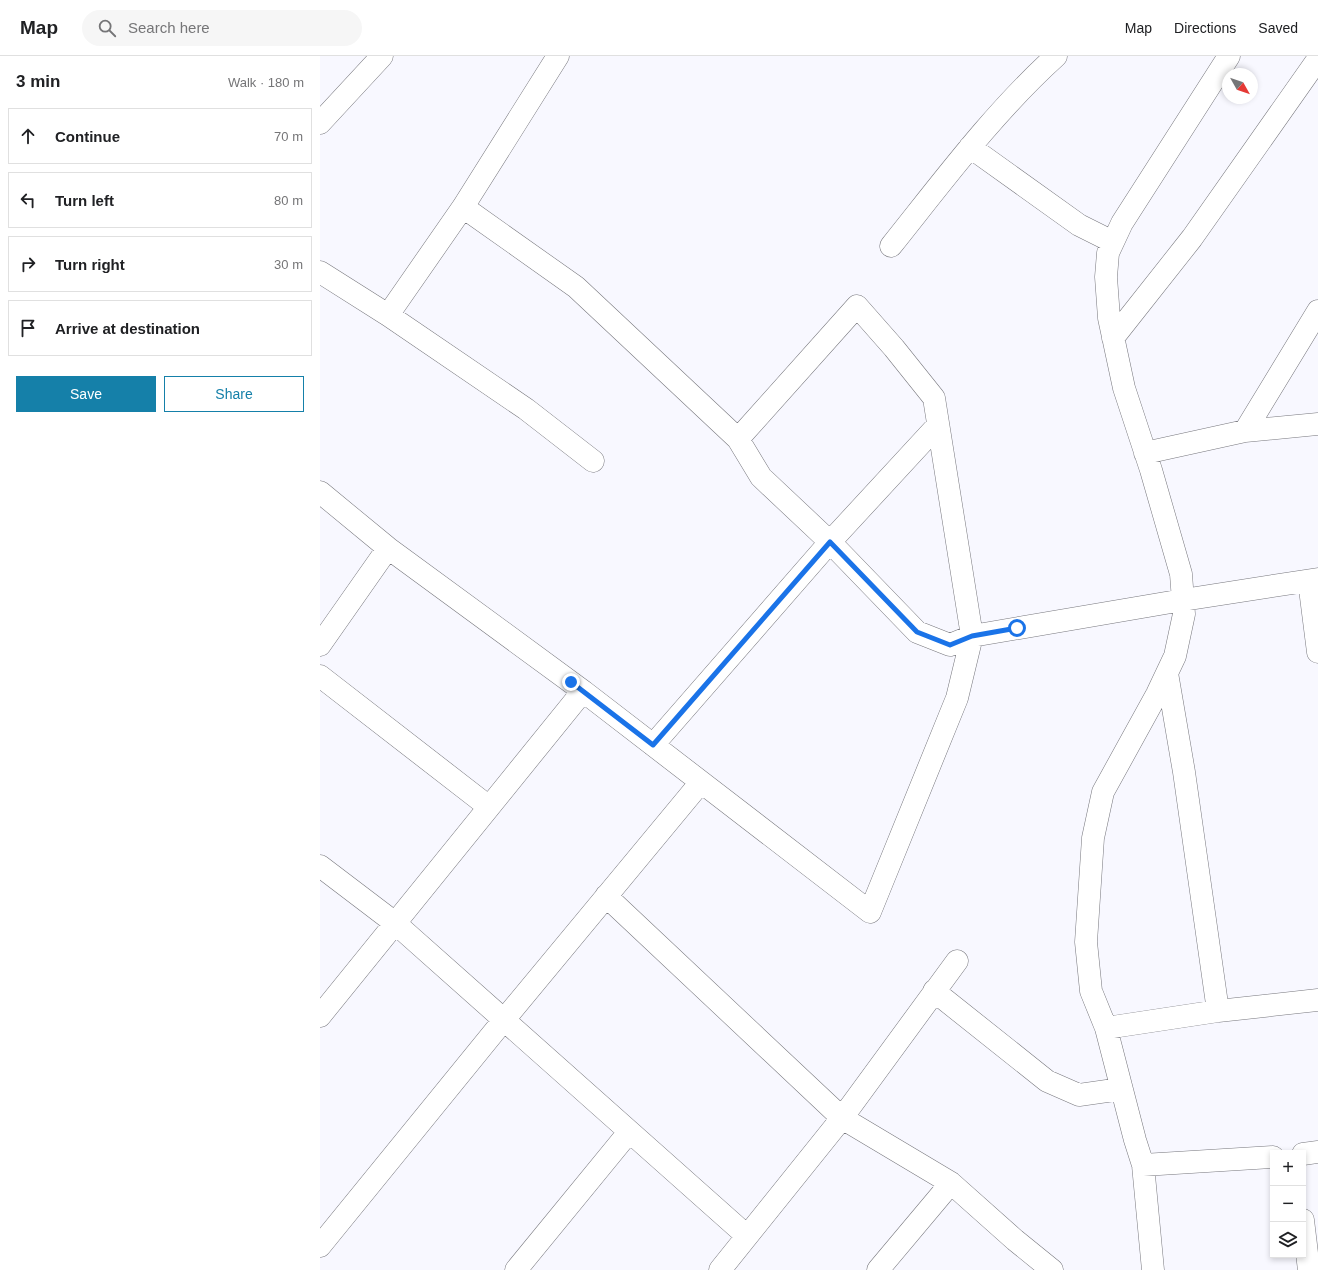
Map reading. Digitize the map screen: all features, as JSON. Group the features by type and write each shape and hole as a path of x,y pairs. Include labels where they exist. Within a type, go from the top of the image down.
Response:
{"street":[{"path":"320,123 382,56"},
{"path":"388,315 463,207 558,56"},
{"path":"891,246 970,147 1036,74 1056,56"},
{"path":"1152,1270 1143,1165 1121,1089 1106,1028 1091,991 1086,942 1093,838 1103,792 1157,694 1175,656 1184,614 1181,574 1124,388 1109,318 1106,277 1108,253 1122,223 1229,56"},
{"path":"1113,338 1192,238 1318,59"},
{"path":"970,147 1079,225 1113,242"},
{"path":"463,207 576,287 738,439 761,477 830,542 917,632 950,645 972,636 1183,600 1313,580 1318,652"},
{"path":"320,272 388,315 526,409 593,461"},
{"path":"320,492 388,548 584,691 870,912 957,698 972,636 934,398 894,348 857,306 738,439"},
{"path":"1245,431 1318,311"},
{"path":"1145,453 1245,431 1318,424"},
{"path":"653,745 830,542 938,425"},
{"path":"320,645 388,548"},
{"path":"1166,673 1184,772 1218,1011"},
{"path":"320,676 489,807"},
{"path":"320,1016 584,691"},
{"path":"320,1246 700,782"},
{"path":"320,866 395,923 747,1236"},
{"path":"606,896 842,1118 951,1183 1015,1240 1052,1270"},
{"path":"720,1270 842,1118 957,961"},
{"path":"934,991 1047,1081 1079,1095 1121,1089"},
{"path":"1106,1028 1218,1011 1318,1000"},
{"path":"516,1270 629,1132"},
{"path":"1306,1154 1318,1152"},
{"path":"1143,1165 1270,1157"},
{"path":"878,1270 951,1183"},
{"path":"1303,1222 1309,1270"}],"route":[{"path":"571,682 653,745 830,542 917,632 950,645 972,636 1017,628"}]}
